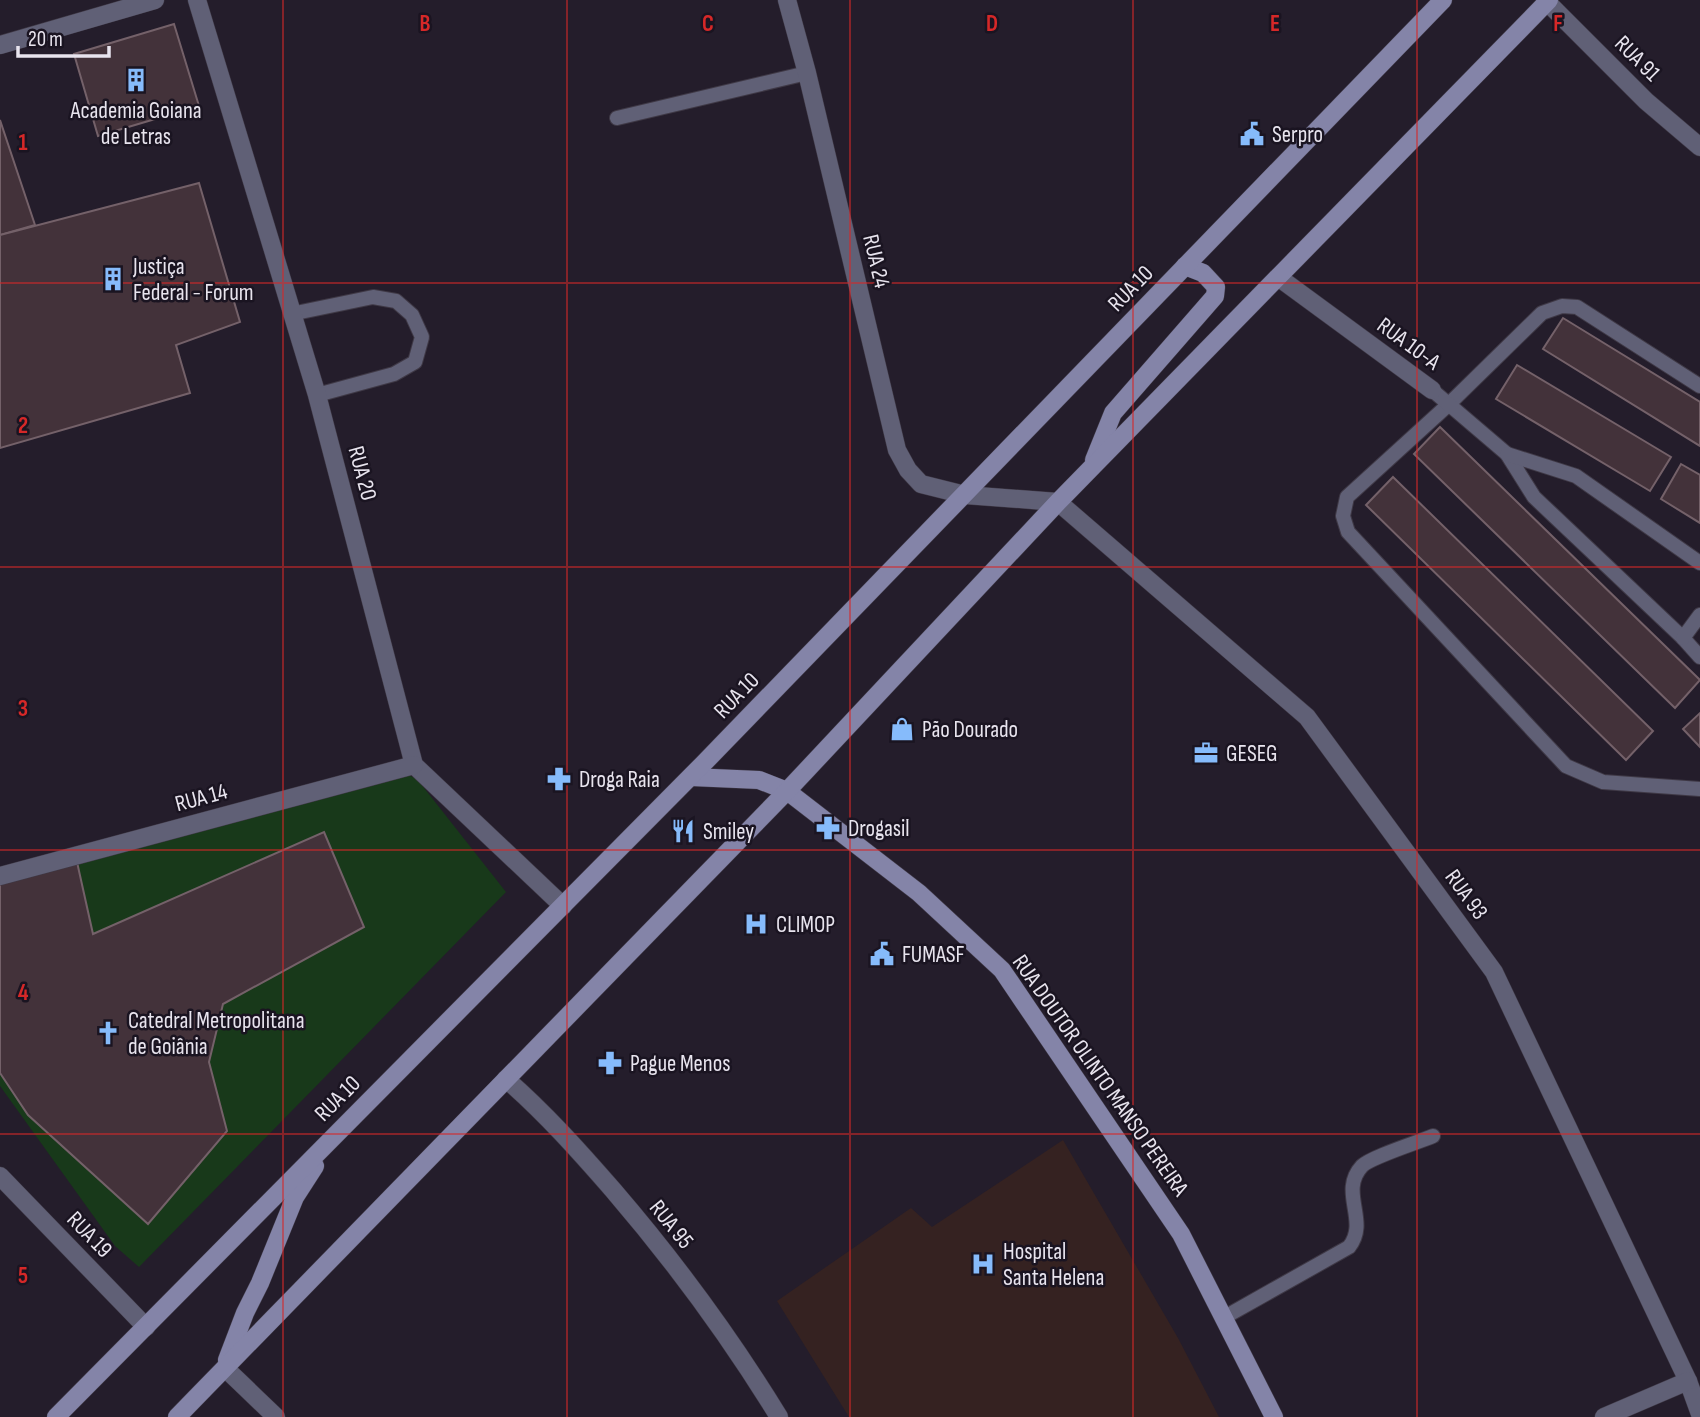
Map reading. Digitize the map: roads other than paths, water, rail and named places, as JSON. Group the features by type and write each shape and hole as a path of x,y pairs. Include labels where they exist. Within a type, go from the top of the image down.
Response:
{"main road":[{"name":"RUA 10","path":"56,1417 691,777 1443,0"},
{"path":"177,1417 786,791 1058,502 1547,1"},
{"path":"1090,469 1112,413 1216,296 1216,287 1203,273 1185,266"},
{"name":"RUA DOUTOR OLINTO MANSO PEREIRA","path":"691,777 758,780 786,791 919,893 1002,970 1181,1234 1274,1417"},
{"path":"225,1368 245,1313 295,1197 336,1134"}],"street":[{"path":"0,45 155,0"},
{"name":"RUA 20","path":"197,0 317,395 414,765"},
{"name":"RUA 24","path":"787,0 897,450 908,470 921,484 965,495 1058,502"},
{"name":"RUA 91","path":"1547,1 1646,101 1700,147"},
{"name":"RUA 10-A","path":"1278,277 1432,390"},
{"name":"RUA 93","path":"1058,502 1307,717 1494,972 1688,1381 1700,1414"},
{"path":"414,765 564,906"},
{"name":"RUA 14","path":"0,876 414,765"},
{"name":"RUA 95","path":"506,1079 537,1105 639,1221 714,1316 779,1417"},
{"name":"RUA 19","path":"0,1176 146,1327"},
{"path":"225,1368 276,1417"},
{"path":"1604,1417 1688,1381"}],"lane":[{"path":"617,118 807,74"},
{"path":"291,314 373,298 397,301 412,315 422,337 415,362 394,374 317,395"},
{"path":"1700,386 1577,307 1562,306 1542,313 1448,405 1347,497 1343,516 1348,532 1566,766 1603,782 1700,789"},
{"name":"RUA 10-A","path":"1432,390 1507,454"},
{"path":"1507,454 1576,477 1700,563"},
{"path":"1507,454 1534,497 1684,638 1700,657"},
{"path":"1684,638 1700,615"},
{"path":"1223,1318 1349,1247 1356,1238 1357,1223 1351,1186 1363,1165 1433,1136"}],"place":[{"name":"Academia Goiana de Letras","path":"136,80"},
{"name":"Serpro","path":"1252,134"},
{"name":"Justiça Federal - Forum","path":"113,279"},
{"name":"Pão Dourado","path":"902,729"},
{"name":"GESEG","path":"1206,753"},
{"name":"Droga Raia","path":"559,779"},
{"name":"Drogasil","path":"828,828"},
{"name":"Smiley","path":"683,831"},
{"name":"CLIMOP","path":"756,924"},
{"name":"FUMASF","path":"882,954"},
{"name":"Catedral Metropolitana de Goiânia","path":"108,1033"},
{"name":"Pague Menos","path":"610,1063"},
{"name":"Hospital Santa Helena","path":"983,1264"}]}
